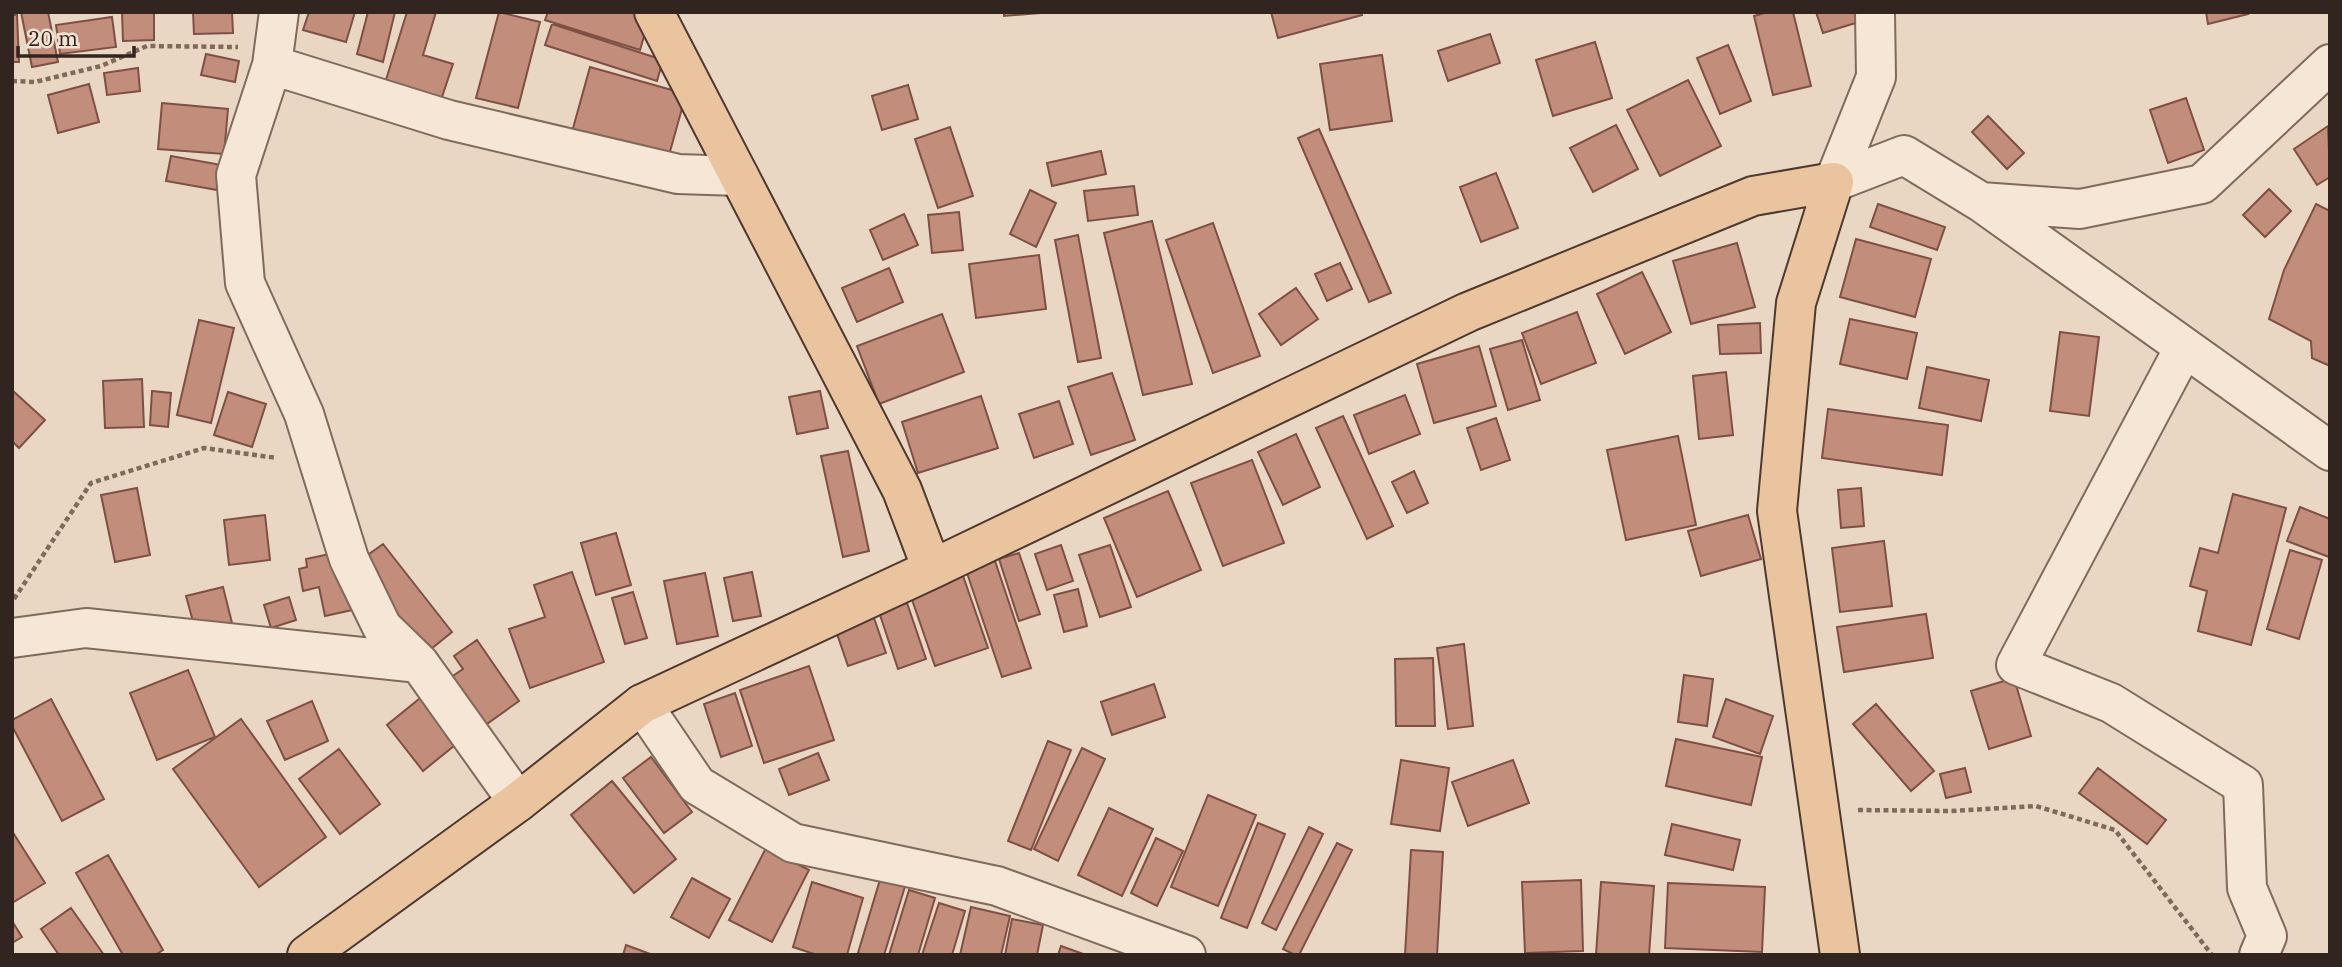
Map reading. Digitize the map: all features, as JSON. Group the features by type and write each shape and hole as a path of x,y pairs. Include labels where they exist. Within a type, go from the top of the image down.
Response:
{"main road":[{"path":"654,12 902,490 932,569"},
{"path":"307,955 517,802 642,704 932,569 1468,312 1753,196 1833,181 1796,303 1777,511 1840,955"}],"street":[{"path":"279,12 272,65 236,175 245,283 304,414 349,559 382,626 419,663 517,802"},
{"path":"1833,181 1876,77 1875,12"},
{"path":"272,65 449,120 678,174 738,176"},
{"path":"1981,202 2080,209 2202,184 2323,83"},
{"path":"1833,181 1904,155 1981,202 2330,451"},
{"path":"2184,348 2016,665 2111,703 2243,785 2247,888 2267,936 2259,955"},
{"path":"12,638 86,628 419,663"},
{"path":"642,704 697,785 793,843 998,886 1186,955"}],"path":[{"path":"12,81 35,82 101,66 147,46 234,45 272,65"},
{"path":"12,601 91,483 204,448 319,463"},
{"path":"1816,800 1842,808 1883,812 2036,806 2115,830 2212,955"}],"building":[{"path":"21,12 48,12 58,62 32,67"},
{"path":"154,12 154,40 123,41 122,13"},
{"path":"193,12 232,12 233,33 194,34"},
{"path":"309,12 355,12 346,42 303,30"},
{"path":"368,12 395,12 383,62 357,54"},
{"path":"407,12 436,12 423,55 453,64 441,100 385,83"},
{"path":"499,12 540,22 518,108 476,98"},
{"path":"548,12 651,13 640,50 545,20"},
{"path":"1004,12 1053,12 1004,16"},
{"path":"1271,12 1361,12 1362,15 1278,38"},
{"path":"1768,12 1793,12 1811,86 1773,95 1754,16"},
{"path":"1816,12 1859,12 1862,21 1823,33"},
{"path":"2206,12 2247,12 2248,14 2208,24"},
{"path":"12,15 17,15 19,62 12,62"},
{"path":"112,17 116,47 60,54 56,25"},
{"path":"552,24 663,60 657,81 545,45"},
{"path":"1490,34 1500,63 1448,81 1438,51"},
{"path":"1595,42 1612,98 1553,116 1536,60"},
{"path":"1728,45 1751,101 1720,114 1697,58"},
{"path":"206,54 239,61 235,82 201,75"},
{"path":"1382,55 1392,121 1330,130 1320,64"},
{"path":"590,67 686,94 666,166 570,139"},
{"path":"138,68 140,91 107,95 104,73"},
{"path":"1688,80 1721,146 1660,176 1627,110"},
{"path":"89,84 99,122 58,133 48,95"},
{"path":"908,85 918,119 882,130 872,96"},
{"path":"2186,98 2204,150 2168,163 2150,110"},
{"path":"162,103 228,109 224,154 158,149"},
{"path":"1988,116 2024,153 2007,169 1972,132"},
{"path":"1616,125 1638,169 1593,192 1570,148"},
{"path":"2328,126 2330,177 2317,185 2294,149"},
{"path":"950,127 973,196 938,208 915,139"},
{"path":"1319,129 1391,293 1369,302 1298,138"},
{"path":"1101,151 1106,174 1052,186 1047,163"},
{"path":"171,156 227,166 223,191 166,181"},
{"path":"1496,173 1518,228 1481,242 1460,187"},
{"path":"1134,186 1138,215 1088,221 1084,191"},
{"path":"2269,189 2291,211 2265,237 2243,215"},
{"path":"1030,190 1056,203 1036,247 1010,234"},
{"path":"1878,204 1945,227 1937,250 1870,227"},
{"path":"2316,204 2330,211 2330,366 2312,358 2311,341 2269,319 2284,270"},
{"path":"959,212 963,250 932,253 928,215"},
{"path":"904,214 918,245 883,260 870,230"},
{"path":"1152,221 1192,384 1143,395 1104,233"},
{"path":"1213,223 1260,356 1213,373 1166,240"},
{"path":"1078,235 1101,358 1078,362 1055,240"},
{"path":"1856,239 1931,259 1915,317 1840,297"},
{"path":"1737,243 1755,307 1691,324 1673,261"},
{"path":"1039,255 1046,309 976,318 969,264"},
{"path":"1340,263 1352,289 1327,301 1315,274"},
{"path":"889,268 903,302 857,322 842,288"},
{"path":"1642,272 1671,332 1625,354 1597,294"},
{"path":"1296,288 1318,319 1281,345 1259,314"},
{"path":"1577,312 1596,363 1541,384 1522,333"},
{"path":"942,314 964,372 879,404 857,346"},
{"path":"1850,319 1917,333 1907,379 1840,364"},
{"path":"199,320 234,328 211,423 177,415"},
{"path":"1760,323 1761,353 1720,354 1718,325"},
{"path":"2060,332 2099,337 2089,416 2050,411"},
{"path":"1522,340 1540,400 1508,410 1490,349"},
{"path":"1479,346 1496,406 1434,423 1417,364"},
{"path":"1927,367 1989,380 1981,421 1919,408"},
{"path":"1726,372 1733,435 1699,439 1693,376"},
{"path":"1112,373 1135,440 1091,455 1068,387"},
{"path":"142,379 144,427 105,428 103,381"},
{"path":"12,390 45,420 19,448 12,441"},
{"path":"152,391 171,393 168,427 150,425"},
{"path":"820,391 828,428 797,434 789,397"},
{"path":"228,392 266,404 252,447 214,435"},
{"path":"1405,395 1420,434 1369,454 1354,415"},
{"path":"981,396 998,448 918,473 902,422"},
{"path":"1059,401 1073,444 1034,458 1019,414"},
{"path":"1828,409 1948,425 1942,475 1822,458"},
{"path":"1343,416 1393,526 1367,539 1316,428"},
{"path":"1496,418 1510,460 1481,470 1467,428"},
{"path":"1296,434 1320,487 1283,505 1258,452"},
{"path":"1678,436 1696,525 1626,540 1607,450"},
{"path":"848,451 869,551 843,557 821,456"},
{"path":"1252,460 1284,543 1223,566 1191,483"},
{"path":"1414,471 1428,503 1407,513 1392,482"},
{"path":"137,488 150,555 115,562 101,495"},
{"path":"1861,488 1864,526 1841,528 1838,490"},
{"path":"1168,491 1201,570 1137,597 1104,518"},
{"path":"2233,494 2286,508 2251,645 2198,631 2207,591 2190,586 2200,548 2218,553"},
{"path":"2300,507 2330,519 2329,557 2287,541"},
{"path":"265,515 270,560 229,565 224,520"},
{"path":"1748,515 1761,559 1701,576 1688,531"},
{"path":"616,533 631,585 596,595 581,543"},
{"path":"1884,541 1892,606 1840,612 1832,548"},
{"path":"383,544 452,632 426,653 372,583 365,557"},
{"path":"1061,545 1073,581 1047,590 1035,554"},
{"path":"1110,545 1131,607 1100,617 1079,555"},
{"path":"2290,550 2322,560 2299,639 2267,629"},
{"path":"344,551 357,609 325,616 319,587 303,591 299,569 307,567 306,559"},
{"path":"1019,553 1040,614 1019,621 999,559"},
{"path":"995,561 1031,668 1002,677 966,570"},
{"path":"961,570 988,648 935,666 908,588"},
{"path":"572,572 604,662 530,688 509,629 545,617 534,585"},
{"path":"752,572 761,616 733,621 724,578"},
{"path":"705,573 718,636 677,644 664,581"},
{"path":"223,587 233,627 197,636 186,596"},
{"path":"1078,589 1087,626 1064,632 1054,595"},
{"path":"633,592 647,638 625,644 612,598"},
{"path":"289,597 296,620 271,628 264,605"},
{"path":"907,603 926,659 898,669 879,612"},
{"path":"1926,614 1933,658 1844,672 1837,627"},
{"path":"873,615 886,653 848,666 835,628"},
{"path":"477,640 519,701 477,731 444,682 463,669 454,656"},
{"path":"1464,644 1473,726 1448,729 1437,648"},
{"path":"1433,658 1435,726 1396,726 1395,659"},
{"path":"809,666 834,740 764,763 740,690"},
{"path":"188,670 215,737 157,760 130,693"},
{"path":"1684,675 1713,679 1707,726 1678,722"},
{"path":"2014,678 2031,736 1989,749 1971,691"},
{"path":"1154,684 1165,717 1112,735 1101,702"},
{"path":"735,693 752,746 721,757 704,704"},
{"path":"424,695 460,741 423,771 387,725"},
{"path":"51,699 104,799 62,821 12,726 12,720"},
{"path":"1726,699 1773,716 1760,754 1713,737"},
{"path":"312,701 328,741 285,760 267,721"},
{"path":"1876,704 1934,771 1911,791 1853,724"},
{"path":"241,719 326,837 259,887 173,769"},
{"path":"1676,739 1762,757 1751,805 1666,786"},
{"path":"1048,741 1071,750 1031,850 1008,841"},
{"path":"1082,748 1105,759 1058,861 1034,849"},
{"path":"339,749 380,804 340,834 299,779"},
{"path":"818,753 829,780 789,795 779,769"},
{"path":"651,757 692,812 664,833 623,778"},
{"path":"1401,760 1449,768 1440,831 1391,824"},
{"path":"1513,760 1529,803 1468,826 1452,782"},
{"path":"1965,768 1971,792 1946,798 1940,774"},
{"path":"2098,768 2166,820 2147,844 2079,793"},
{"path":"612,781 676,859 634,893 571,815"},
{"path":"1208,795 1256,815 1218,906 1171,887"},
{"path":"1109,808 1153,829 1122,896 1078,875"},
{"path":"1258,823 1285,834 1247,928 1221,918"},
{"path":"1672,824 1740,840 1733,870 1665,855"},
{"path":"1309,827 1323,834 1276,930 1262,923"},
{"path":"12,831 45,883 12,903"},
{"path":"1156,838 1183,851 1157,906 1131,893"},
{"path":"1337,843 1352,850 1299,955 1295,955 1283,949"},
{"path":"766,848 809,870 772,942 729,920"},
{"path":"1411,850 1443,852 1437,955 1405,955"},
{"path":"108,855 163,950 155,955 123,955 76,873"},
{"path":"882,873 907,880 884,955 863,955 858,953"},
{"path":"692,878 730,899 709,938 671,917"},
{"path":"1581,880 1583,951 1525,953 1522,882"},
{"path":"812,882 863,898 847,955 817,955 793,947"},
{"path":"1601,882 1654,886 1649,955 1596,955"},
{"path":"1668,883 1765,887 1762,952 1665,948"},
{"path":"909,890 935,898 918,955 889,955"},
{"path":"939,903 965,911 952,955 922,955"},
{"path":"971,907 1010,916 1001,955 960,955"},
{"path":"71,908 104,955 59,955 41,929"},
{"path":"1012,919 1043,925 1037,955 1005,955"},
{"path":"12,921 22,937 12,943"},
{"path":"626,945 653,955 623,955"},
{"path":"1061,946 1086,955 1058,955"}]}
